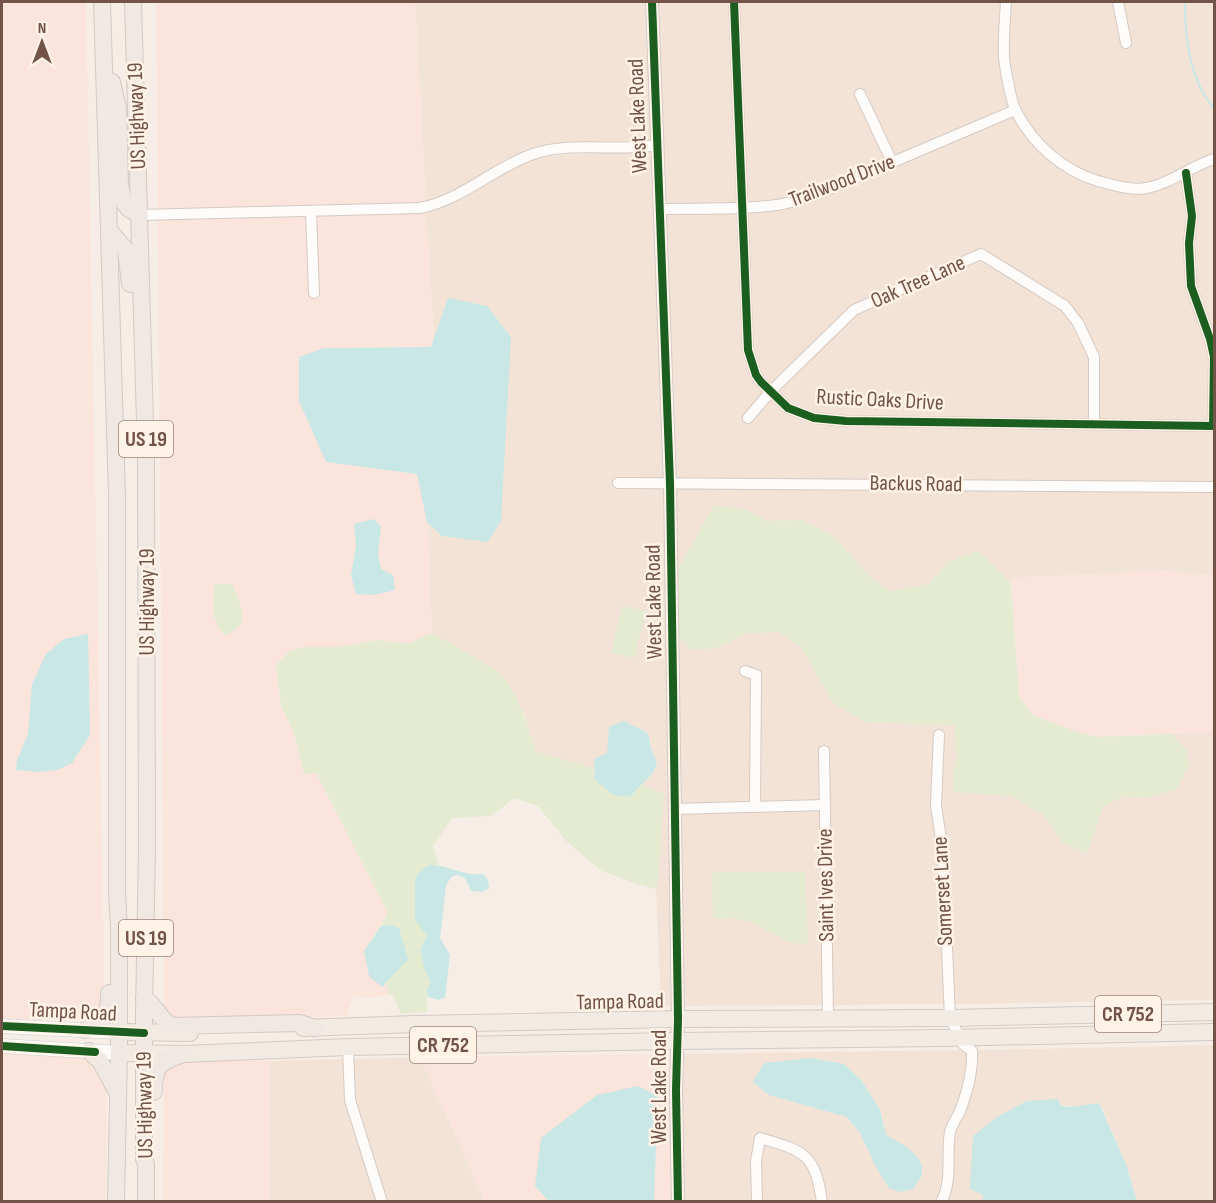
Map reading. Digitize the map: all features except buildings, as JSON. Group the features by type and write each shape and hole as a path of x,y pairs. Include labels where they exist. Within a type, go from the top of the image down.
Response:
{"highway":[{"name":"US Highway 19","path":"102,2 117,496 119,1053 116,1202"},
{"name":"US Highway 19","path":"133,2 146,457 147,848 144,998 146,1202"},
{"path":"104,46 118,108 120,185 124,203 140,215"},
{"path":"109,230 126,250 131,302 141,310"},
{"path":"85,1030 96,1026 108,1013 109,928 117,894"},
{"path":"144,998 151,1002 164,1022 172,1026 300,1023 315,1028"},
{"path":"89,1051 100,1061 117,1092"},
{"path":"146,1164 154,1159 155,1073 159,1065 184,1054"}],"main road":[{"name":"Tampa Road","path":"2,1026 144,1033 265,1031 439,1023 950,1018 1215,1012"},
{"path":"348,1047 352,1040 367,1034 407,1033 439,1023"},
{"name":"Tampa Road","path":"2,1046 119,1053 184,1054 348,1047 677,1041 962,1041 1215,1032"}],"street":[{"name":"West Lake Road","path":"652,2 670,483 678,1019 678,1202"},
{"name":"Rustic Oaks Drive","path":"734,2 748,350 756,375 771,391 788,408 814,418 846,421 1213,426 1214,357 1191,286 1189,243 1192,216 1186,173"},
{"path":"1006,2 1004,57 1015,110 1039,145 1059,161 1084,177 1122,187 1146,188 1186,173 1198,164 1215,159"},
{"path":"1118,2 1126,43"},
{"path":"860,94 892,162"},
{"name":"Trailwood Drive","path":"660,209 778,205 818,194 1015,110"},
{"path":"140,215 420,208 444,201 514,161 535,153 657,145"},
{"path":"311,211 314,293"},
{"name":"Oak Tree Lane","path":"771,391 854,310 981,254 1065,306 1078,323 1094,357 1094,424"},
{"path":"748,418 771,391"},
{"name":"Backus Road","path":"618,483 1215,487"},
{"path":"745,671 756,675 754,807"},
{"name":"Somerset Lane","path":"939,735 936,805 943,853 950,1018 962,1041 972,1051 973,1064 960,1111 950,1130 948,1172 941,1202"},
{"name":"Saint Ives Drive","path":"824,751 828,1019"},
{"path":"674,809 825,805"},
{"path":"348,1047 350,1100 382,1202"},
{"path":"757,1202 756,1161 760,1138 794,1148 807,1156 819,1177 822,1202"}],"shaded area":[{"path":"2,2 86,2 104,1007 95,1021 2,1019","holes":["30,705 90,735 72,763 57,770 39,772 16,770 17,760 28,734"]},
{"path":"156,2 415,2 426,202 158,209"},
{"path":"415,2 647,2 652,141 593,142 534,148 512,157 442,197 426,202"},
{"path":"656,2 729,2 736,202 664,204"},
{"path":"738,2 1001,2 1010,106 894,156 862,87 854,92 886,160 817,189 777,199 745,202"},
{"path":"1010,2 1114,2 1123,49 1131,47 1123,2 1214,2 1214,153 1146,183 1123,182 1086,172 1062,157 1043,142 1019,107 1009,56"},
{"path":"1013,116 1037,149 1057,166 1083,182 1121,192 1146,193 1182,180 1188,216 1185,244 1210,357 1209,421 1098,419 1098,357 1067,302 983,249 852,306 771,384 764,378 752,349 745,212 799,205 820,199"},
{"path":"653,151 666,483 673,1006 661,1006 656,889 664,794 642,785 653,773 657,763 648,733 594,759 594,768 536,752 524,714 451,645 432,633 427,522 442,536 448,298 434,339 426,212 445,206 516,166 536,158"},
{"path":"1214,164 1214,337 1195,285 1190,176 1200,168"},
{"path":"426,212 434,338 431,347 324,348 315,435 326,462 418,474 427,523 432,633 408,644 378,640 339,647 302,647 276,665 281,705 294,734 304,773 316,773 388,913 364,951 382,987 386,982 389,995 369,998 354,996 347,1012 351,1016 177,1021 164,1013 158,220 307,217 310,299 319,298 316,216","holes":["354,524 381,527 378,554 381,569 351,575 356,545"]},
{"path":"736,212 743,350 764,392 742,418 748,425 771,398 813,423 1214,432 1214,575 1174,572 1173,570 1012,578 1011,583 978,551 948,562 929,584 890,591 874,580 832,535 802,520 767,521 747,510 691,547 676,573 664,214"},
{"path":"981,259 1062,310 1075,326 1089,358 1089,419 846,416 815,413 790,403 778,391 856,315"},
{"path":"1174,570 1174,572 1214,575 1214,732 1098,737 1074,731 1033,715 1019,696 1011,578"},
{"path":"779,632 801,647 833,703 865,722 954,725 957,758 953,773 990,794 1012,796 1045,816 1063,843 1087,853 1103,807 1123,796 1147,798 1187,751 1172,734 1214,732 1214,1000 954,1004 940,804 944,731 935,730 931,804 939,854 945,1004 832,1005 828,746 819,747 820,800 759,801 760,675 757,670 742,665 740,674 751,678 750,802 679,804 677,636 691,650 717,648 747,633"},
{"path":"820,810 823,1005 682,1006 679,814","holes":["775,873 805,873 770,931 751,922 734,918 713,919"]},
{"path":"1214,1045 1214,1201 1137,1201 1126,1164 1102,1108 1060,1105 983,1195 983,1201 946,1202 955,1132 965,1112 977,1066 976,1050"},
{"path":"961,1050 967,1054 968,1064 956,1109 944,1132 943,1172 939,1195 935,1201 827,1201 822,1175 809,1152 795,1143 761,1133 752,1201 682,1201 681,1054","holes":["862,1081 880,1110 886,1135 913,1152 876,1167 860,1133 847,1117 769,1095"]},
{"path":"2,1052 88,1056 106,1082 106,1201 2,1202"},
{"path":"672,1054 673,1201 654,1201 658,1096 535,1186 549,1201 485,1201 420,1057"},
{"path":"420,1057 485,1201 387,1201 354,1099 353,1059"},
{"path":"344,1059 377,1201 269,1201 269,1061"},
{"path":"179,1061 269,1061 269,1201 163,1202 164,1068"},
{"path":"763,1144 792,1153 804,1160 814,1179 818,1201 761,1202 760,1161"}],"green space":[{"path":"714,505 747,510 767,521 802,520 832,535 874,580 890,591 929,584 948,562 978,551 1011,583 1019,696 1033,715 1074,731 1098,737 1172,734 1187,751 1188,768 1177,789 1147,798 1123,796 1103,807 1087,853 1063,843 1045,816 1012,796 953,792 953,773 957,758 954,725 865,722 833,703 801,647 779,632 747,633 717,648 691,650 677,636 676,573"},
{"path":"215,584 232,584 241,607 242,620 239,626 224,635 214,617"},
{"path":"622,606 646,611 634,658 611,653"},
{"path":"432,633 480,660 504,678 519,703 536,752 594,768 595,780 630,797 642,785 664,794 657,889 602,871 567,842 538,806 514,798 491,816 452,818 433,846 439,865 428,865 423,929 427,936 420,949 430,982 427,990 427,1012 401,1014 393,995 389,995 386,982 399,960 402,948 401,936 390,925 381,926 388,913 316,773 304,774 294,734 281,705 276,665 289,652 302,647 339,647 378,640 408,644"},
{"path":"712,872 805,872 808,944 790,943 751,922 734,918 713,919"}],"water":[{"path":"448,298 487,306 511,337 501,521 488,542 442,536 427,522 417,474 326,462 299,401 299,357 324,348 431,347"},
{"path":"374,519 381,527 378,554 381,569 393,575 395,590 374,595 356,594 351,575 356,545 354,524"},
{"path":"88,634 90,735 72,763 57,770 39,772 16,770 17,760 28,734 32,684 46,654 64,639"},
{"path":"624,721 648,733 657,763 653,773 630,797 614,795 595,780 594,759 607,753 609,727"},
{"path":"428,865 442,866 469,874 483,874 488,880 489,888 482,892 471,891 465,878 457,875 451,877 446,886 440,938 450,955 445,998 438,1000 428,997 427,990 430,982 420,949 427,936 415,919 415,882 417,875"},
{"path":"390,925 399,928 408,959 382,987 369,976 364,951 381,926"},
{"path":"812,1058 844,1064 862,1081 880,1110 886,1135 911,1151 920,1163 921,1177 913,1189 900,1192 889,1188 860,1133 847,1117 769,1095 753,1082 764,1063"},
{"path":"638,1086 658,1096 654,1201 549,1201 535,1186 541,1138 597,1095"},
{"path":"1058,1099 1060,1105 1069,1107 1099,1103 1126,1164 1137,1201 983,1201 983,1195 970,1189 973,1136 997,1117 1027,1101"}],"waterway":[{"path":"1185,2 1190,58 1199,85 1214,109"}],"cycle path":[{"path":"652,2 670,483 678,1019 676,1090 678,1202"},
{"path":"734,2 748,350 756,375 761,382 788,408 814,418 846,421 1213,426 1214,357 1191,286 1189,243 1192,216 1186,173"},
{"path":"2,1026 144,1033"},
{"path":"2,1046 95,1052"}]}
